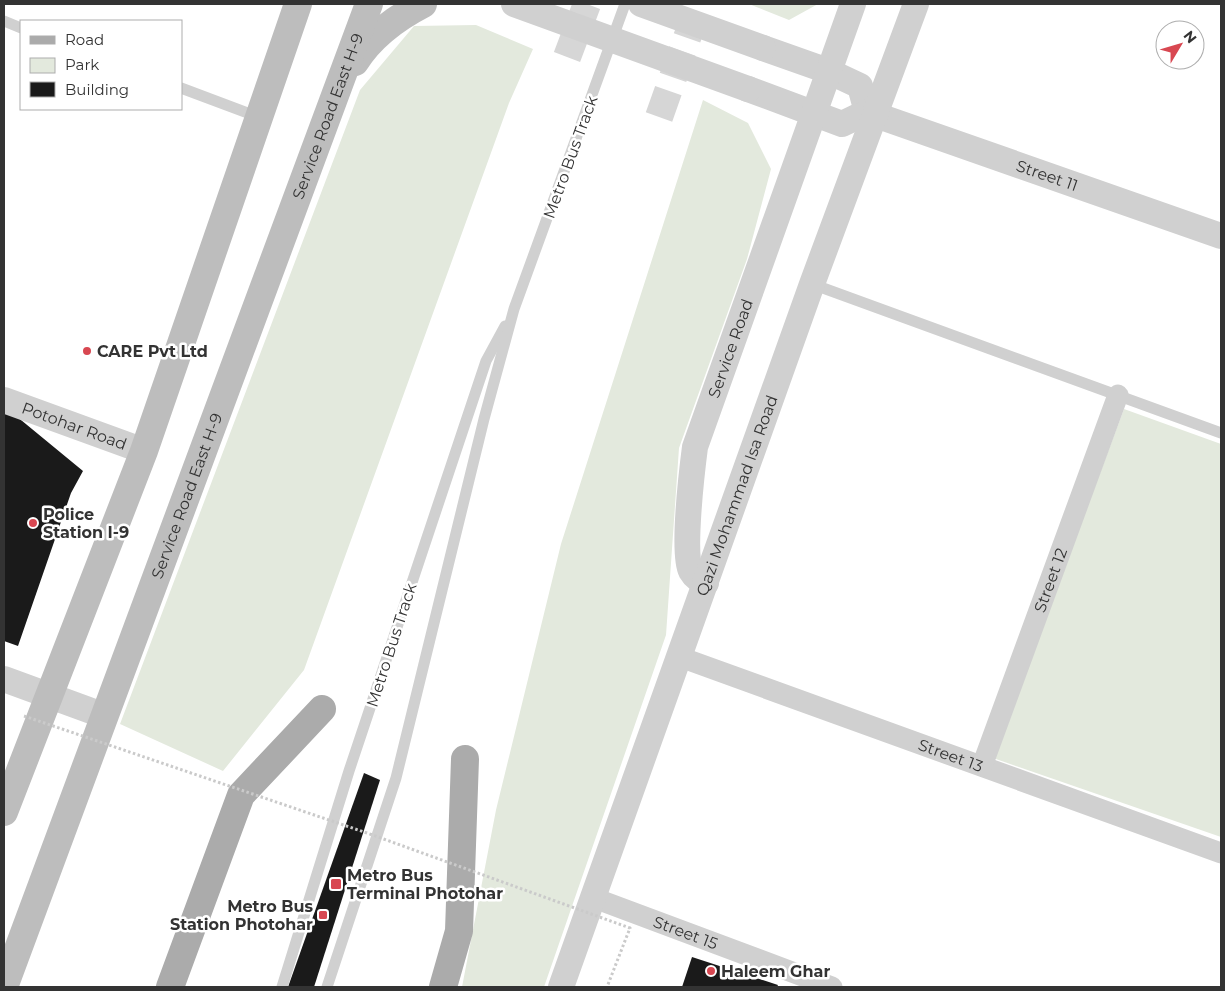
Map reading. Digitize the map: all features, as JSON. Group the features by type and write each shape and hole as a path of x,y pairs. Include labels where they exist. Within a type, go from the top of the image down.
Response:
{"main road":[{"path":"4,812 144,451 298,4"},
{"name":"Service Road East H-9","path":"4,987 369,4"},
{"path":"341,83 364,47 396,18 423,4"},
{"path":"170,987 241,795 322,708"},
{"path":"443,987 459,930 464,759"}],"street":[{"path":"514,4 842,124 871,114 860,86 828,71 641,4"},
{"name":"Service Road","path":"706,583 698,580 691,572 689,563 689,516 695,447 853,4"},
{"name":"Qazi Mohammad Isa Road","path":"561,987 680,658 871,114 916,4"},
{"name":"Street 11","path":"871,114 1221,236"},
{"name":"Street 12","path":"982,766 1118,395"},
{"name":"Potohar Road","path":"4,400 144,451"},
{"name":"Street 13","path":"680,658 1221,853"},
{"path":"4,679 105,716"},
{"name":"Street 15","path":"594,898 832,987"}],"lane":[{"name":"Metro Bus Track","path":"327,987 396,778 484,419 514,309 625,4"},
{"path":"4,21 20,28"},
{"path":"182,88 258,117"},
{"path":"812,284 1221,433"},
{"name":"Metro Bus Track","path":"282,987 349,771 486,361 514,309"}],"path":[{"path":"24,716 367,833 630,928 607,987"}],"green space":[{"path":"749,4 818,4 789,20"},
{"path":"476,25 533,49 509,103 304,670 223,771 120,724 360,90 414,26"},
{"path":"703,100 748,123 771,169 747,259 679,448 666,635 544,987 462,987 496,810 561,544"},
{"path":"1124,409 1221,444 1221,837 993,758"}],"building":[{"name":"Police Station I-9","path":"4,406 83,471 71,493 18,646 4,641"},
{"name":"Metro Bus Terminal Photohar","path":"364,773 380,780 314,987 288,987"},
{"name":"Haleem Ghar","path":"692,957 778,985 777,987 682,987"}],"tunnel":[{"path":"567,57 587,4"},
{"path":"659,117 699,4"}],"place":[{"name":"CARE Pvt Ltd","path":"87,351"},
{"name":"Police Station I-9","path":"33,523"},
{"name":"Metro Bus Terminal Photohar","path":"336,884"},
{"name":"Metro Bus Station Photohar","path":"323,915"},
{"name":"Haleem Ghar","path":"711,971"}]}
